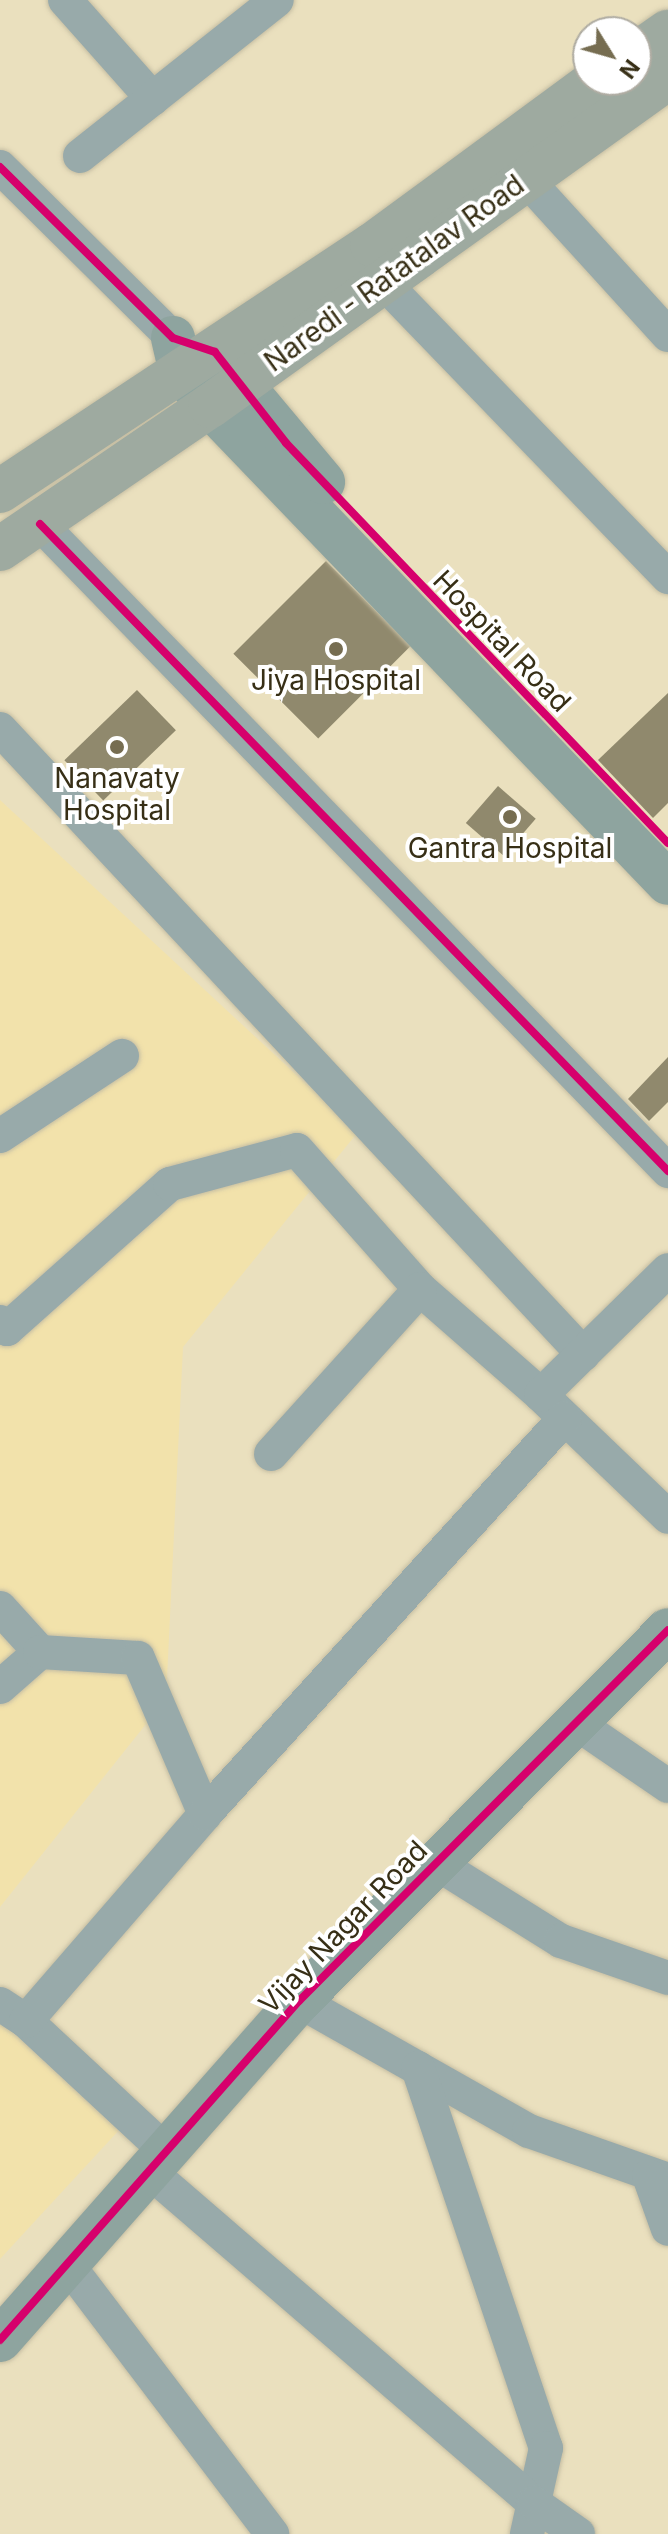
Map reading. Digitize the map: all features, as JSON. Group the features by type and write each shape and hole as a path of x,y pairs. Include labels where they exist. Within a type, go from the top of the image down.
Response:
{"main road":[{"name":"Naredi - Ratatalav Road","path":"0,491 204,370 384,283 668,78"},
{"name":"Naredi - Ratatalav Road","path":"0,549 40,524 204,370 575,96"}],"street":[{"path":"65,0 153,99"},
{"path":"80,156 277,0"},
{"path":"0,167 204,370"},
{"path":"526,179 668,335"},
{"path":"384,283 668,577"},
{"name":"Hospital Road","path":"204,370 286,443 498,671 668,843"},
{"name":"Hospital Road","path":"204,370 668,883"},
{"path":"40,524 668,1171"},
{"path":"0,729 583,1354"},
{"path":"0,1136 122,1056"},
{"path":"0,1322 7,1329 170,1184 297,1150 420,1289 553,1406 668,1517"},
{"path":"578,2534 530,2518 158,2162 13,2013 205,1814 553,1406 583,1354 668,1270"},
{"path":"271,1454 420,1289"},
{"path":"0,1608 40,1652 138,1658 205,1814"},
{"name":"Vijay Nagar Road","path":"0,2340 299,2001 573,1721 668,1630"},
{"path":"0,1687 40,1652"},
{"path":"573,1721 668,1786"},
{"path":"436,1863 561,1941 668,1978"},
{"path":"299,2001 529,2131 658,2178 668,2229"},
{"path":"418,2068 546,2448 530,2518"},
{"path":"68,2265 259,2529"}],"shaded area":[{"path":"0,800 358,1132 183,1347 166,1699 0,1907"},
{"path":"0,2005 121,2128 0,2259"}],"building":[{"path":"326,561 411,646 318,738 233,654"},
{"path":"137,690 176,730 103,800 64,760"},
{"path":"668,693 668,803 653,818 598,760"},
{"path":"498,786 536,819 504,856 466,823"},
{"path":"668,1057 668,1102 649,1121 628,1099"}],"cycle path":[{"path":"0,167 173,338 215,352 286,443 668,843"},
{"path":"40,524 668,1171"},
{"path":"0,2340 299,2001 668,1630"}],"place":[{"name":"Jiya Hospital","path":"336,649"},
{"name":"Nanavaty Hospital","path":"117,747"},
{"name":"Gantra Hospital","path":"510,817"}]}
